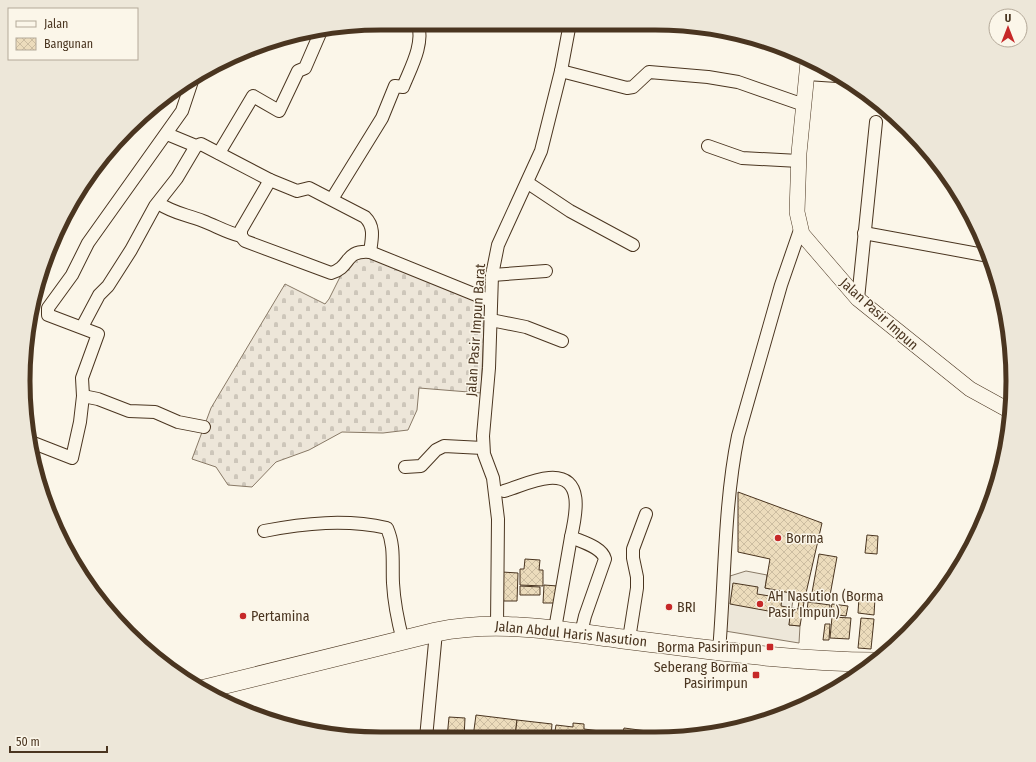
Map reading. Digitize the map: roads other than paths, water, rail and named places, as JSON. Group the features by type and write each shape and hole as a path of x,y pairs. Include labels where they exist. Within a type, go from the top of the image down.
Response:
{"highway":[{"name":"Jalan Abdul Haris Nasution","path":"210,688 436,632 462,627 497,625 581,633 719,651 865,662"}],"street":[{"path":"332,199 382,118 395,86 403,87 418,46 421,34 420,30"},
{"name":"Jalan Pasir Impun Barat","path":"497,625 498,519 493,478 483,448 491,320 492,275 498,245 528,183 541,151 561,71 569,30"},
{"path":"219,153 253,96 279,111 298,72 305,68 318,36"},
{"path":"719,651 729,502 734,458 738,436 781,285 800,230 797,212 799,161 807,68 821,72"},
{"path":"561,71 627,88 633,86 649,72 708,77 738,82 804,105"},
{"path":"36,444 72,458 80,422 83,396 82,378 98,334 48,315 48,308 72,275 88,244 138,170 167,134 182,111 190,86"},
{"path":"858,298 876,122"},
{"path":"167,134 196,146 201,144 270,180 297,191 309,188 365,217 371,223 372,230 370,252"},
{"path":"82,327 99,295 108,286 131,250 143,226 196,146"},
{"path":"708,146 742,158 799,161"},
{"path":"241,236 241,230 270,180"},
{"path":"528,183 570,211 632,245"},
{"path":"158,203 172,212 202,220 241,236 245,241 331,273 340,271 351,255 358,251 370,252 491,301"},
{"name":"Jalan Pasir Impun","path":"800,230 845,285 858,298 970,389 1005,408"},
{"path":"864,233 982,255"},
{"path":"492,275 546,271"},
{"path":"491,320 526,327 562,341"},
{"path":"83,396 98,399 130,411 155,412 178,422 204,427"},
{"path":"405,467 421,466 436,450 444,446 483,448"},
{"path":"504,491 547,478 557,478 567,483 574,490 577,515 554,630"},
{"path":"629,639 637,583 633,549 646,514"},
{"path":"264,530 324,523 366,523 387,528 392,539 393,583 397,621 403,641"},
{"path":"572,537 598,550 603,554 605,559 585,616 581,633"},
{"path":"427,732 436,632"}],"place":[{"name":"Borma","path":"778,538"},
{"name":"AH Nasution (Borma Pasir Impun)","path":"760,604"},
{"name":"BRI","path":"669,607"},
{"name":"Pertamina","path":"243,616"},
{"name":"Borma Pasirimpun","path":"770,647"},
{"name":"Seberang Borma Pasirimpun","path":"756,675"}]}
